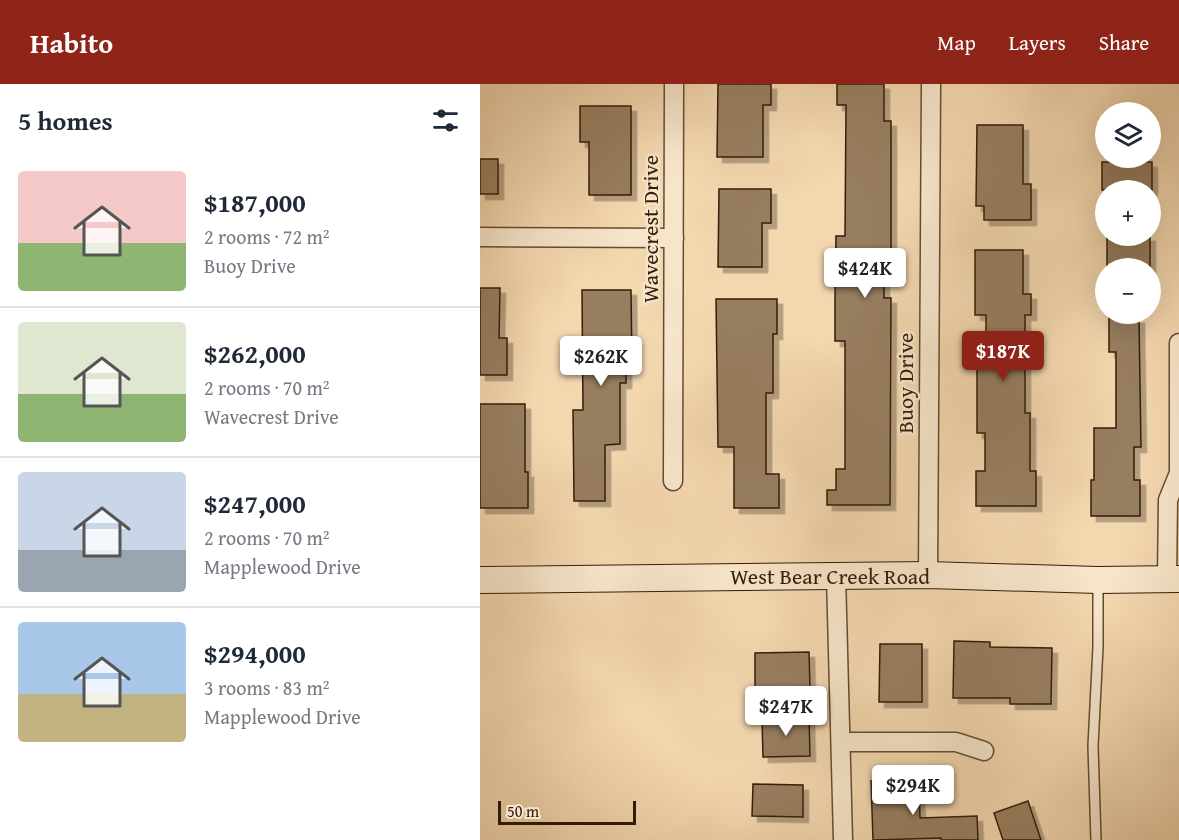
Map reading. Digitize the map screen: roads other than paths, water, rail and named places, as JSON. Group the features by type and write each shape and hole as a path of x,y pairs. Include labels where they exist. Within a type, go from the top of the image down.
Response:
{"main road":[{"name":"West Bear Creek Road","path":"480,580 928,575 1173,580"}],"street":[{"name":"Wavecrest Drive","path":"673,481 674,84"},
{"name":"Buoy Drive","path":"928,575 931,84"},
{"path":"480,237 674,238"},
{"path":"1173,580 1168,500 1179,473 1179,343"},
{"path":"836,575 843,840"},
{"path":"841,742 956,742 984,751"}],"lane":[{"path":"1096,840 1093,746 1098,647 1098,580"}]}
